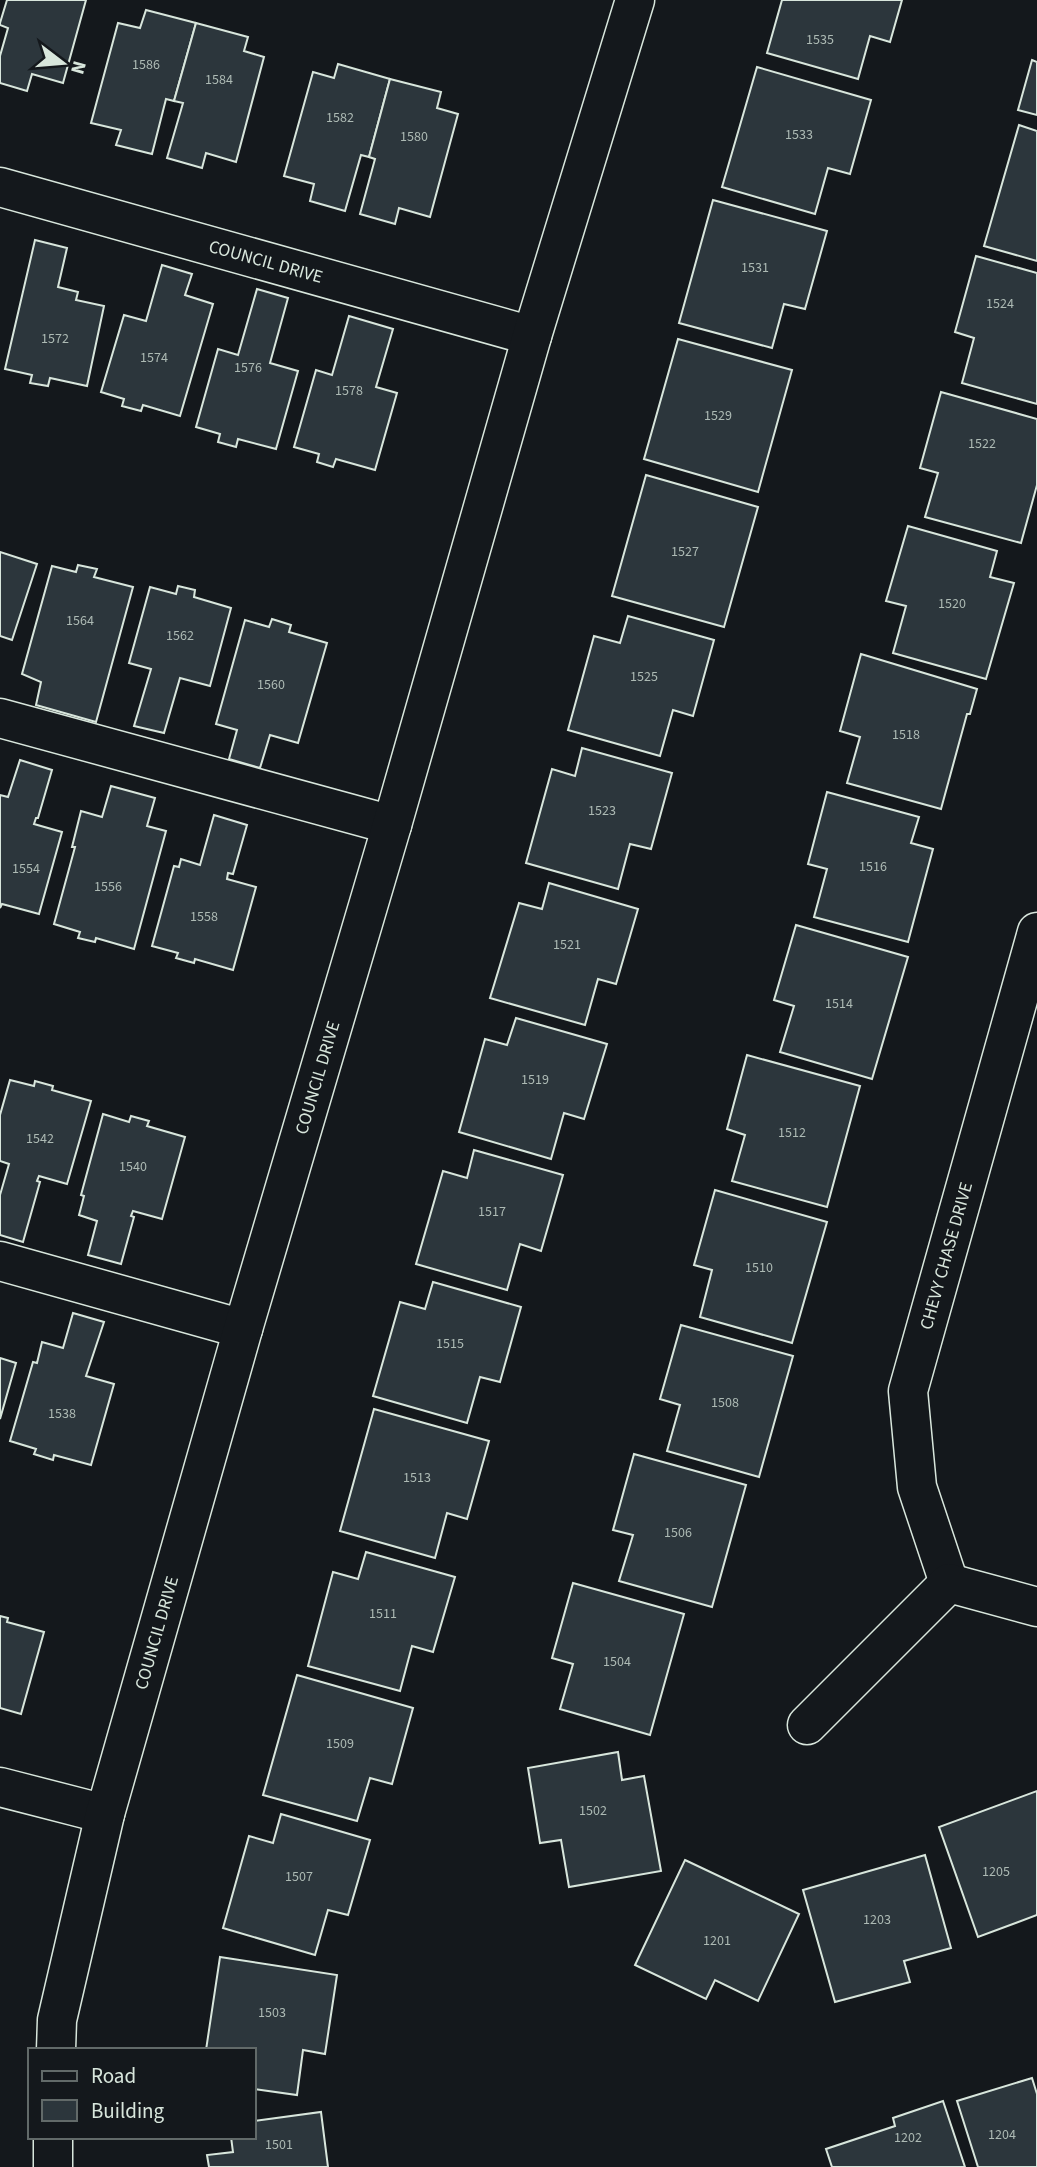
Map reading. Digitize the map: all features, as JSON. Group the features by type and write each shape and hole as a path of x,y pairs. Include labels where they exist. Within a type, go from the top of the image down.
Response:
{"street":[{"name":"COUNCIL DRIVE","path":"56,2048 57,2020 105,1814 532,336 635,0"},
{"name":"COUNCIL DRIVE","path":"0,187 532,336"},
{"path":"0,718 392,825"},
{"name":"CHEVY CHASE DRIVE","path":"949,1583 917,1487 908,1391 1037,932"},
{"path":"0,1261 243,1329"},
{"path":"807,1725 949,1583 1037,1607"},
{"path":"0,1787 105,1814"},
{"path":"53,2167 54,2139"}],"building":[{"path":"7,0 86,0 63,83 32,74 27,91 0,83 0,56 8,28 0,23"},
{"path":"782,0 902,0 890,42 870,36 858,79 767,53"},
{"path":"146,10 196,23 174,101 166,99 152,154 116,145 121,130 91,123 118,23 140,28"},
{"path":"196,23 248,37 244,51 264,57 236,162 206,153 202,168 167,158 183,103 174,101"},
{"path":"1032,60 1037,62 1037,115 1018,110"},
{"path":"338,64 390,79 369,157 361,155 345,211 310,201 314,184 284,176 313,72 334,78"},
{"path":"757,67 871,100 850,174 828,168 815,214 722,187"},
{"path":"390,79 441,92 437,108 458,114 430,217 399,208 395,224 360,214 375,159 369,157"},
{"path":"1019,125 1037,131 1037,261 984,246"},
{"path":"713,200 827,231 805,309 784,304 772,348 679,323"},
{"path":"35,240 67,248 58,287 78,292 76,300 104,306 87,386 50,378 48,386 30,383 32,375 5,369"},
{"path":"976,256 1037,273 1037,404 962,383 974,338 955,332"},
{"path":"162,265 192,274 185,295 213,304 180,416 143,405 141,411 122,406 124,399 101,392 124,315 146,321"},
{"path":"257,289 288,298 270,363 298,371 276,449 238,439 236,447 218,442 220,434 196,427 218,349 238,355"},
{"path":"349,316 393,329 376,387 397,393 375,470 336,459 333,467 317,462 319,454 294,447 316,370 332,375"},
{"path":"678,339 792,370 758,492 644,459"},
{"path":"941,392 1037,419 1037,485 1021,543 925,517 938,473 920,468"},
{"path":"646,475 758,507 724,627 612,596"},
{"path":"908,526 997,551 990,577 1014,583 986,679 893,653 906,606 886,601"},
{"path":"0,552 37,564 12,640 0,636"},
{"path":"78,565 97,569 94,577 133,587 96,722 36,705 41,682 22,674 52,566 76,572"},
{"path":"178,586 195,590 194,597 231,608 210,686 180,678 164,733 134,726 151,669 129,663 150,587 176,594"},
{"path":"628,616 714,640 693,716 673,710 660,756 568,730 594,636 620,643"},
{"path":"272,619 291,625 289,632 327,643 298,743 270,735 260,768 229,759 237,730 216,724 245,620 269,627"},
{"path":"861,654 977,689 970,714 967,714 941,809 847,783 860,737 840,731"},
{"path":"582,748 672,773 651,849 630,844 618,889 526,863 552,769 575,776"},
{"path":"20,760 52,770 34,824 62,832 39,914 2,904 0,908 0,795 8,797"},
{"path":"111,786 155,798 147,826 166,831 134,949 96,938 95,942 78,938 80,932 54,924 75,847 72,847 81,811 102,817"},
{"path":"827,792 919,817 911,843 933,849 908,942 814,917 827,869 808,864"},
{"path":"214,815 247,825 233,874 228,873 227,879 256,887 233,970 195,959 194,963 176,958 178,953 152,946 174,866 179,867 181,859 200,865"},
{"path":"549,883 638,909 616,984 598,979 585,1025 490,998 519,903 542,909"},
{"path":"796,925 908,957 872,1079 780,1052 794,1006 774,1000"},
{"path":"516,1018 607,1044 584,1119 564,1113 551,1159 459,1132 485,1039 507,1045"},
{"path":"747,1055 860,1086 827,1207 732,1181 745,1135 727,1129"},
{"path":"10,1080 34,1086 35,1081 53,1086 52,1090 91,1101 67,1184 39,1176 37,1181 40,1182 23,1242 0,1235 0,1195 9,1164 0,1161 0,1115"},
{"path":"103,1114 129,1122 131,1116 149,1121 147,1126 185,1137 162,1219 133,1211 131,1216 134,1217 121,1264 88,1255 97,1221 79,1215 84,1196 81,1195"},
{"path":"474,1150 563,1175 541,1251 520,1244 507,1290 416,1264 443,1171 467,1178"},
{"path":"715,1190 827,1222 792,1343 700,1317 712,1270 694,1265"},
{"path":"433,1282 521,1307 500,1382 480,1377 467,1423 373,1396 400,1302 425,1309"},
{"path":"73,1313 104,1322 86,1376 114,1384 91,1465 54,1455 53,1460 34,1454 36,1449 10,1441 33,1362 37,1363 42,1342 63,1348"},
{"path":"681,1325 793,1356 759,1477 667,1451 680,1405 660,1399"},
{"path":"0,1358 16,1363 0,1419"},
{"path":"374,1409 489,1441 467,1519 447,1513 435,1558 340,1531"},
{"path":"634,1454 746,1485 712,1607 619,1581 633,1535 613,1530"},
{"path":"366,1552 455,1577 433,1652 412,1646 400,1691 308,1666 333,1572 358,1579"},
{"path":"573,1583 684,1614 650,1735 560,1709 573,1664 552,1658"},
{"path":"0,1616 8,1618 7,1622 44,1632 21,1714 0,1708"},
{"path":"297,1675 413,1708 392,1784 370,1778 357,1821 263,1795"},
{"path":"618,1752 622,1780 644,1776 661,1871 569,1887 561,1840 540,1843 528,1768"},
{"path":"1037,1791 1037,1915 978,1937 939,1827"},
{"path":"281,1814 370,1840 348,1915 328,1910 315,1955 223,1928 249,1836 273,1843"},
{"path":"925,1855 951,1948 904,1961 910,1982 835,2002 803,1890"},
{"path":"685,1860 799,1914 758,2001 715,1980 706,1999 635,1965"},
{"path":"220,1957 337,1975 325,2054 303,2050 297,2095 256,2089 256,2048 206,2048"},
{"path":"1032,2078 1037,2094 1037,2167 978,2167 957,2101"},
{"path":"943,2101 965,2167 832,2167 826,2149 895,2126 893,2118"},
{"path":"321,2112 328,2167 209,2167 207,2155 233,2152 231,2139 256,2139 256,2121"}]}
